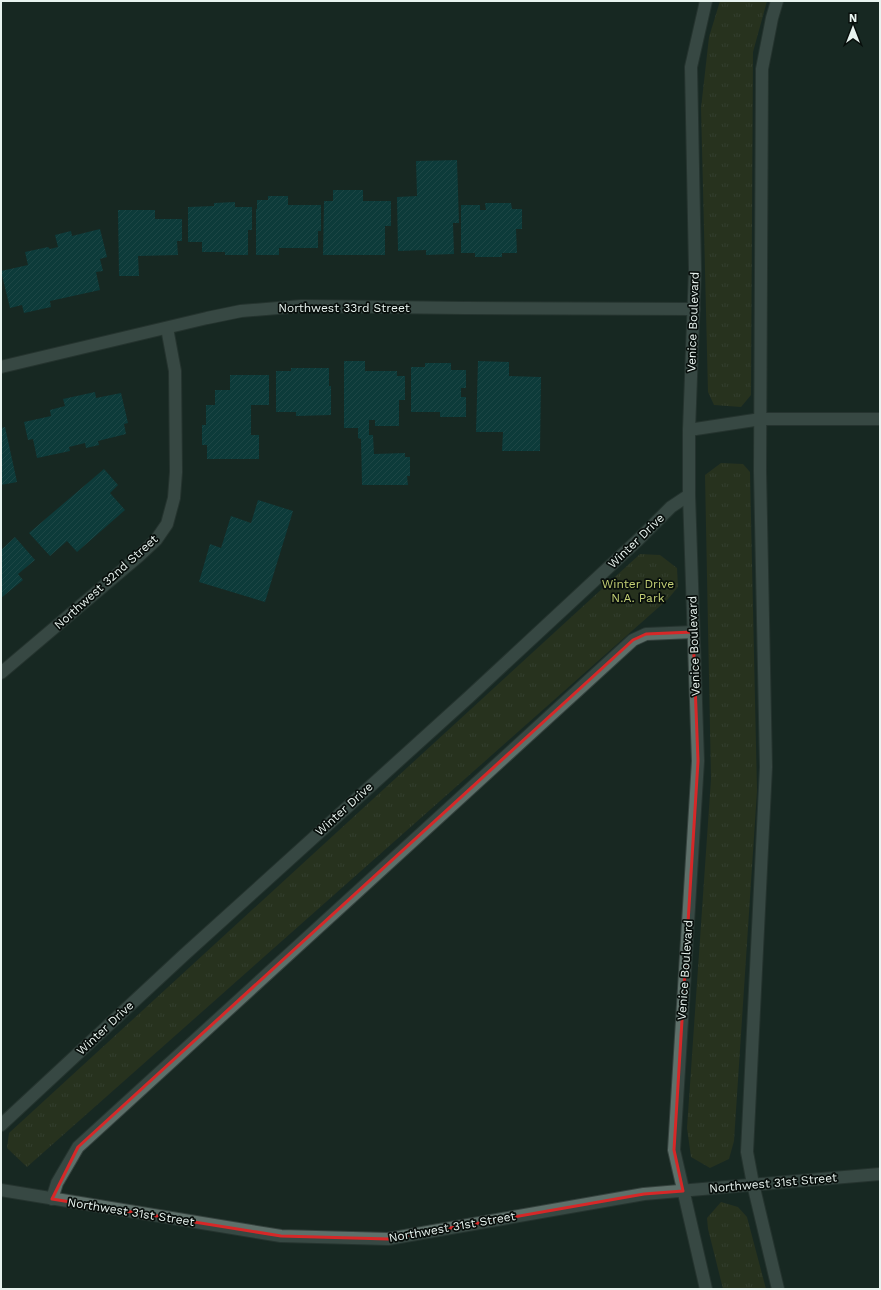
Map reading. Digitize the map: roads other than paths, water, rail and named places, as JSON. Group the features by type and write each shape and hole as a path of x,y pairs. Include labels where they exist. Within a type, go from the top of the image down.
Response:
{"street":[{"name":"Venice Boulevard","path":"706,1 691,67 695,269 689,430 689,495 698,761 674,1150 706,1289"},
{"path":"777,1 772,18 762,69 760,480 766,767 747,1152 753,1184 778,1289"},
{"name":"Northwest 33rd Street","path":"1,367 242,312 302,306 694,309"},
{"name":"Northwest 32nd Street","path":"1,673 139,556 156,540 167,524 174,498 176,472 175,371 167,328"},
{"path":"689,430 760,419 880,419"},
{"name":"Winter Drive","path":"1,1125 172,966 521,649 638,540 671,506 689,495"},
{"path":"52,1199 57,1183 78,1147 633,640 646,634 693,632"},
{"name":"Northwest 31st Street","path":"1,1190 281,1236 388,1239 644,1194 880,1174"}],"park label":[{"name":"Winter Drive N.A. Park","path":"638,591"}]}
